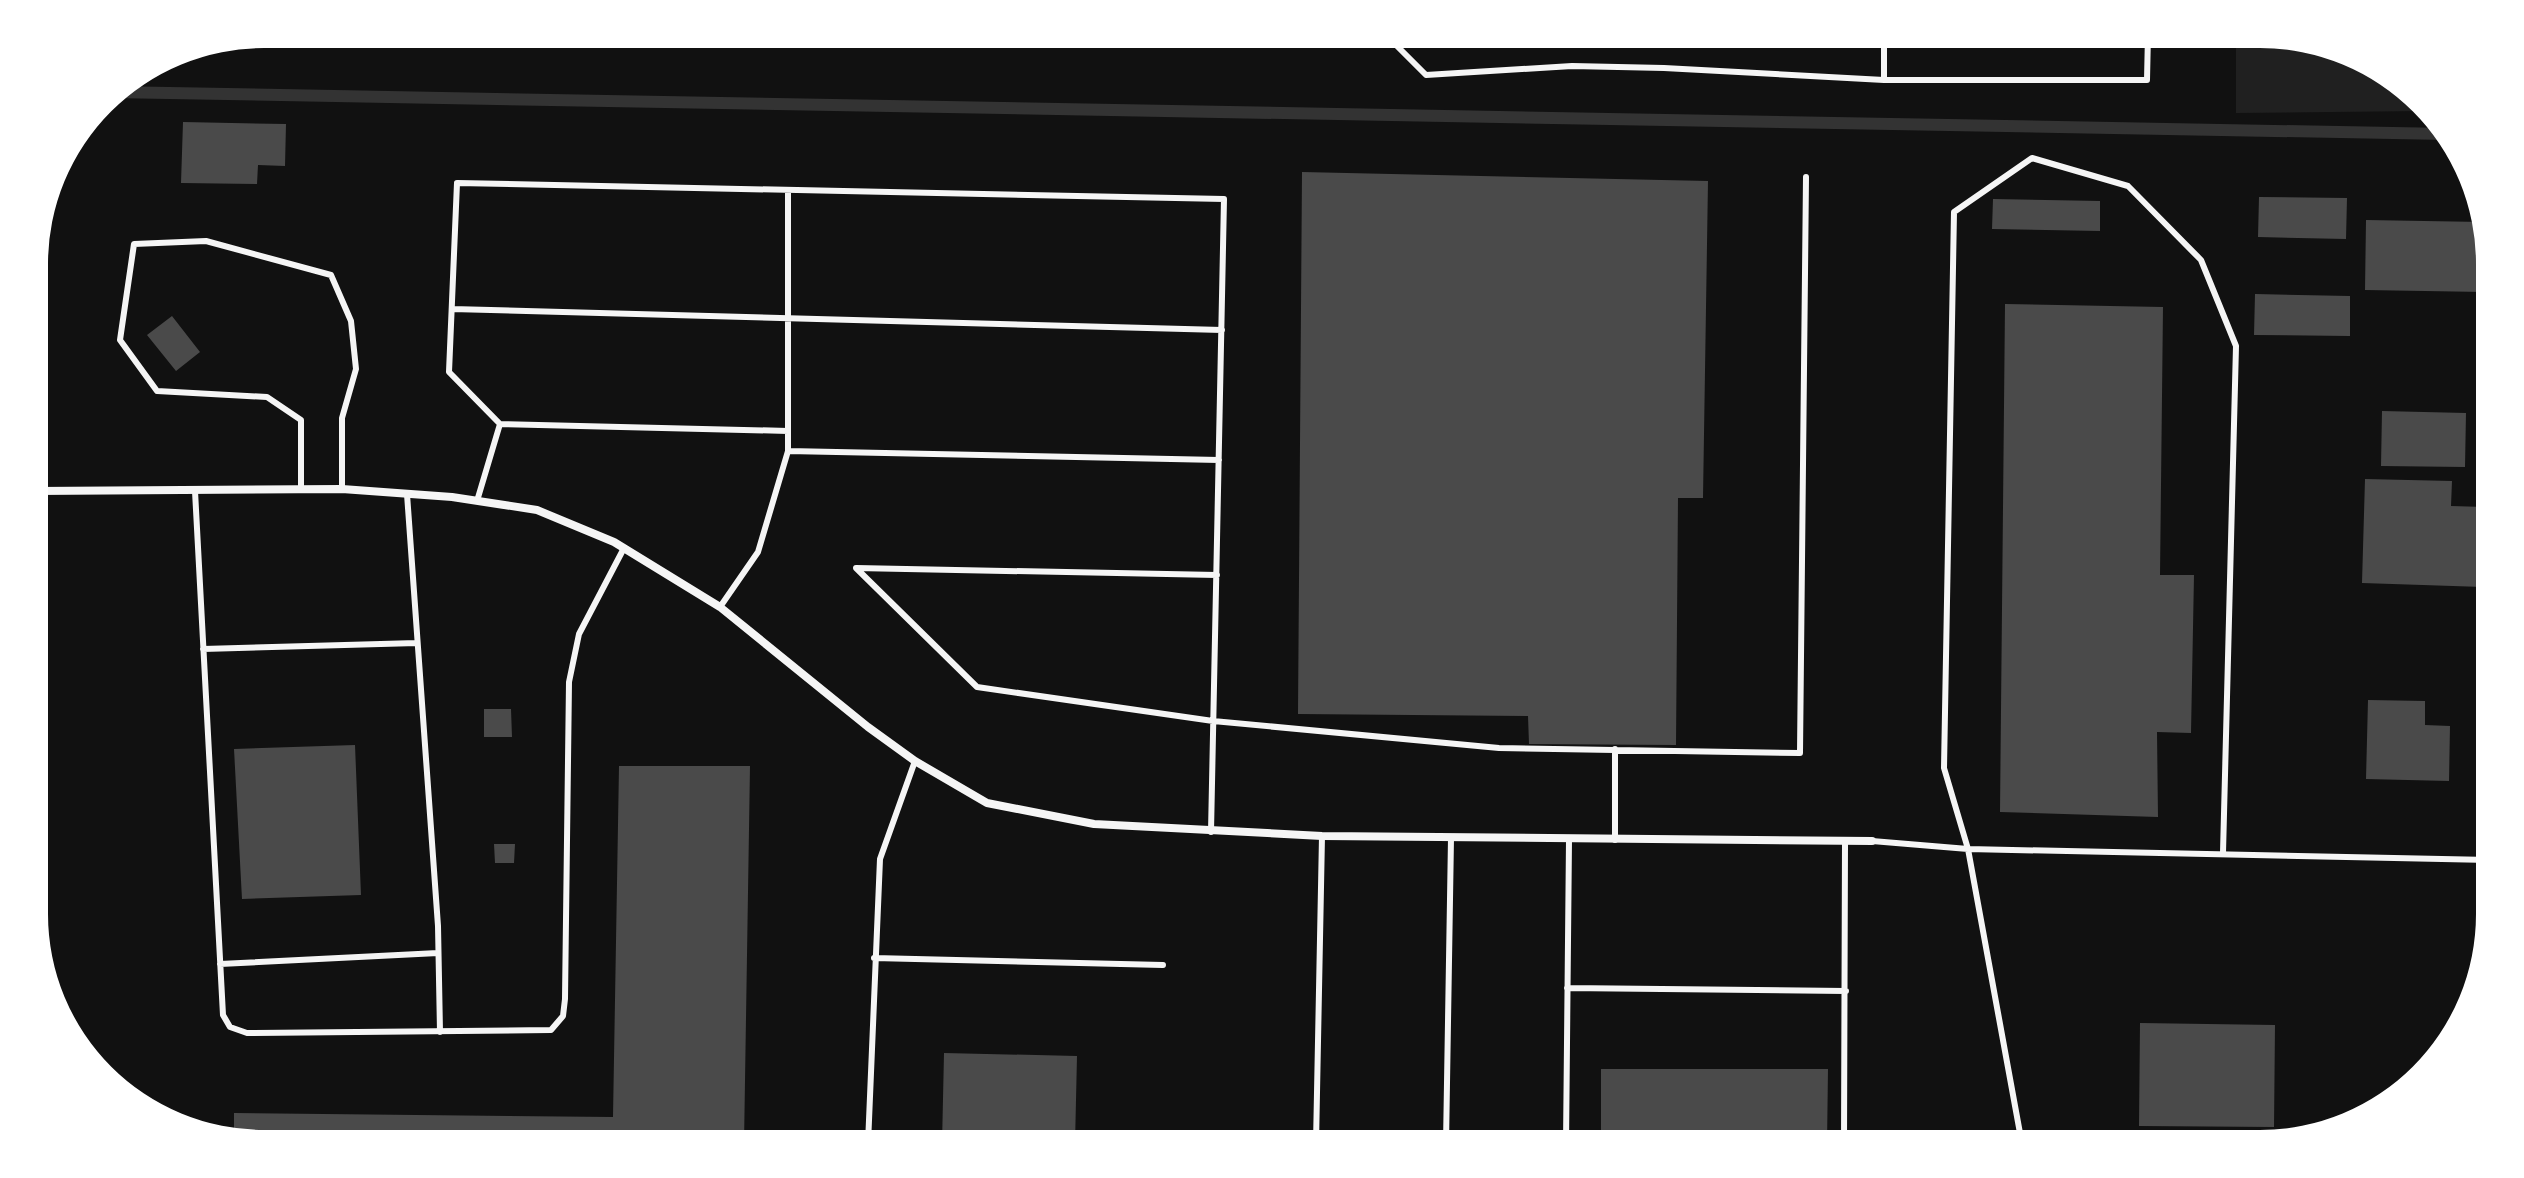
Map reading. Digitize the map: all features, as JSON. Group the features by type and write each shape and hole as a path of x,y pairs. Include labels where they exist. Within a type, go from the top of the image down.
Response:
{"street":[{"path":"48,491 342,489 477,501 537,510 624,548 720,607 795,671 915,761 987,803 1094,824 1322,836 1872,841"}],"lane":[{"path":"1399,48 1426,75 1572,66 1884,80 2147,80 2148,48"},
{"path":"1884,48 1884,80"},
{"path":"2019,1130 1968,849 1944,768 1954,212 2032,158 2128,186 2201,260 2236,346 2223,853"},
{"path":"1217,575 856,568 977,687 1213,721 1499,748 1800,753 1806,177"},
{"path":"788,431 500,424 449,372 457,183 1224,199 1211,832"},
{"path":"720,607 758,552 788,451 788,190"},
{"path":"301,490 301,420 267,397 157,391 120,340 134,244 206,241 331,275 351,321 356,369 342,418 342,489"},
{"path":"452,309 1222,330"},
{"path":"477,501 500,424"},
{"path":"788,451 1219,460"},
{"path":"195,491 223,1015 230,1027 247,1033 551,1030 563,1016 569,682 579,634 624,548"},
{"path":"407,494 438,953 440,1032"},
{"path":"203,649 417,643"},
{"path":"1615,749 1615,840"},
{"path":"868,1130 880,859 915,761"},
{"path":"1316,1130 1322,836"},
{"path":"1446,1130 1451,838"},
{"path":"1566,1130 1569,840"},
{"path":"1844,1130 1845,841"},
{"path":"1872,841 1968,849 2476,860"},
{"path":"220,964 438,953"},
{"path":"874,958 1163,965"},
{"path":"1567,988 1846,991"}],"shaded area":[{"path":"2236,48 2288,50 2329,59 2368,77 2413,111 2236,113"}],"building":[{"path":"183,122 286,124 285,166 258,165 257,184 181,183"},
{"path":"1302,172 1708,181 1703,498 1678,498 1676,745 1529,744 1528,716 1298,714"},
{"path":"2259,197 2347,198 2346,239 2258,237"},
{"path":"1993,199 2100,201 2100,231 1992,229"},
{"path":"2366,220 2471,222 2476,292 2365,290"},
{"path":"2255,294 2350,296 2350,336 2254,335"},
{"path":"2005,304 2163,307 2160,575 2194,575 2191,733 2157,732 2158,817 2000,812"},
{"path":"172,316 200,352 176,371 147,335"},
{"path":"2382,411 2466,413 2465,467 2381,466"},
{"path":"2365,479 2452,481 2451,506 2476,507 2476,587 2362,583"},
{"path":"2368,700 2425,701 2425,725 2450,726 2449,781 2366,779"},
{"path":"484,709 511,709 512,737 484,737"},
{"path":"355,745 361,895 242,899 234,749"},
{"path":"619,766 750,766 744,1130 234,1128 234,1113 613,1117"},
{"path":"494,844 515,844 514,863 495,863"},
{"path":"2140,1023 2275,1025 2274,1127 2139,1126"},
{"path":"944,1053 1077,1056 1075,1130 942,1130"},
{"path":"1601,1069 1828,1069 1827,1130 1601,1130"}],"waterway":[{"path":"134,92 2432,134"}]}
